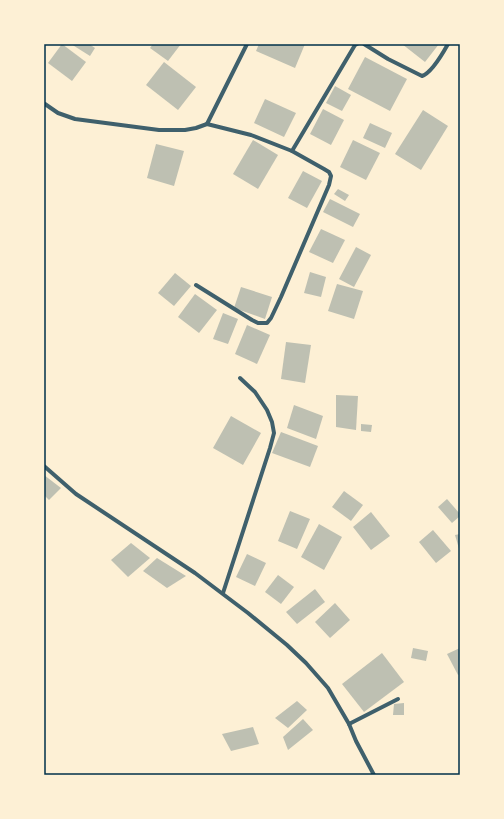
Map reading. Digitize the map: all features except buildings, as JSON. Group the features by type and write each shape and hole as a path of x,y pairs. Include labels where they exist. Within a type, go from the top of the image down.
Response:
{"street":[{"path":"207,124 247,44"},
{"path":"292,151 357,44"},
{"path":"364,44 422,76 430,70 448,44"},
{"path":"44,104 58,113 76,119 159,130 185,130 207,124 251,135 292,151 329,172 331,176 329,185 282,297 267,323 252,320 196,285"},
{"path":"222,593 274,433 272,422 267,410 255,392 240,378"},
{"path":"44,466 76,494 195,573 281,640 328,688 374,775"},
{"path":"348,724 398,698"}]}
